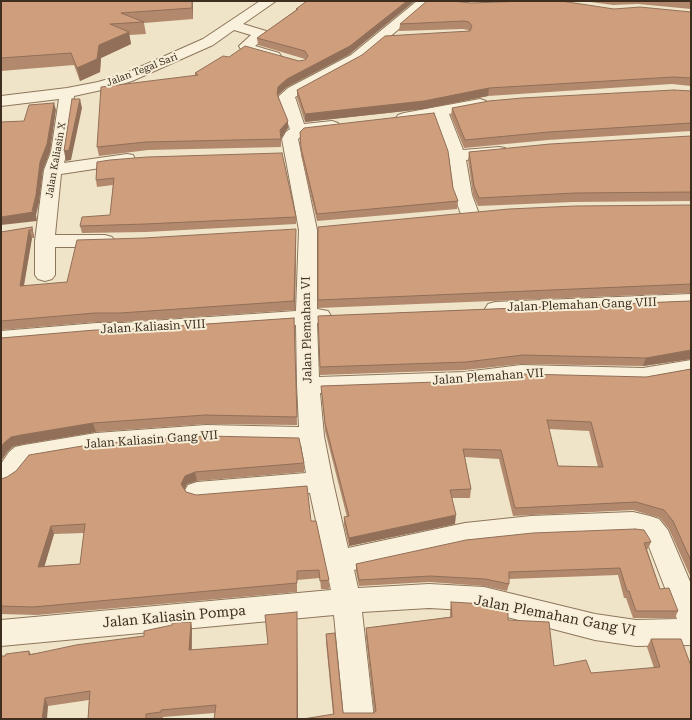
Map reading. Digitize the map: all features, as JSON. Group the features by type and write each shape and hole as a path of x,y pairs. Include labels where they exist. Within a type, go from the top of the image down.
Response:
{"street":[{"name":"Jalan Tegal Sari","path":"1,101 67,93 101,86 134,75 208,42 270,1"},
{"path":"353,124 299,130 286,101 287,96 293,91 356,58 425,1"},
{"path":"234,26 261,34 246,46 247,48 285,59"},
{"path":"380,38 405,37"},
{"name":"Jalan Kaliasin X","path":"45,275 41,232 52,170 59,152 67,93"},
{"path":"388,120 495,102"},
{"path":"440,112 457,157 463,195 470,214"},
{"name":"Jalan Plemahan VI","path":"299,130 292,135 284,153 300,188 308,230 306,317 308,386 312,436 320,482 347,601 359,719"},
{"path":"457,157 465,154 511,150"},
{"path":"52,170 111,160 141,158"},
{"path":"41,232 124,240"},
{"name":"Jalan Plemahan Gang VIII","path":"479,310 691,301"},
{"path":"306,317 337,316"},
{"name":"Jalan Kaliasin VIII","path":"1,338 97,330 122,330 153,326 306,317"},
{"name":"Jalan Plemahan VII","path":"308,386 348,383 465,380 521,373 643,376 691,368"},
{"name":"Jalan Kaliasin Gang VII","path":"1,476 10,471 18,459 24,454 96,442 206,434 312,436"},
{"path":"197,492 320,482"},
{"path":"339,562 465,534 531,527 633,523 650,527 655,533 691,619"},
{"name":"Jalan Plemahan Gang VI","path":"347,601 429,596 484,600 594,627 636,633 691,632"},
{"name":"Jalan Kaliasin Pompa","path":"1,633 347,601"}],"building":[{"path":"1,1 192,1 192,8 121,13 144,22 110,24 129,32 99,45 97,59 77,68 71,53 1,58"},
{"path":"307,1 407,1 350,46 287,79 278,87 277,94 288,121 280,130 281,139 146,142 97,147 101,87 198,75 195,73 223,56 229,57 245,46 299,61 305,60 308,56 305,51 257,38"},
{"path":"427,1 471,3 561,1 614,9 640,7 691,12 691,78 674,77 489,88 424,101 305,114 297,90 362,55 385,36 470,31 472,26 469,22 464,21 400,24"},
{"path":"674,90 691,91 691,123 549,132 465,140 452,108 489,101 522,98"},
{"path":"72,99 80,99 69,150 64,151"},
{"path":"54,103 47,144 40,162 36,195 32,211 34,212 1,217 1,122 24,121 29,105"},
{"path":"434,113 448,151 453,188 458,201 317,214 301,148 300,132 304,128"},
{"path":"691,136 691,192 575,193 479,198 474,186 469,152 550,144"},
{"path":"282,153 296,217 80,226 82,217 110,215 114,178 96,180 97,162 147,157"},
{"path":"691,205 691,284 318,300 318,227 509,209 575,206"},
{"path":"32,227 32,230 29,230 20,286 67,282 77,240 144,238 296,229 294,301 120,313 95,313 1,321 1,232"},
{"path":"691,301 691,350 646,358 523,355 466,362 320,367 318,316"},
{"path":"294,318 297,417 205,415 93,423 11,437 1,447 1,338 95,330 120,330"},
{"path":"691,369 691,561 673,521 664,510 636,502 515,508 501,450 463,449 471,489 450,490 456,515 349,538 344,517 349,516 325,423 321,386 466,381 523,374 646,377","holes":["547,420 591,422 603,467 558,466"]},
{"path":"205,436 299,438 304,463 195,472 185,476 181,484 186,492 196,495 307,486 311,521 316,521 329,580 320,581 319,570 297,571 297,583 33,607 1,606 1,479 16,471 29,455 94,444","holes":["85,524 80,564 38,567 51,526"]},
{"path":"635,529 644,530 649,538 651,542 644,543 660,589 669,588 678,611 636,611 629,591 627,591 620,568 509,572 509,584 485,579 430,576 359,580 356,564 466,540 533,533"},
{"path":"451,602 485,604 508,610 508,620 549,622 554,666 586,660 591,673 660,667 651,639 681,639 691,666 691,719 303,719 334,714 326,634 335,633 343,713 374,713 376,711 366,628 452,617"},
{"path":"297,612 297,719 214,719 216,705 161,710 161,712 146,714 146,719 88,719 90,691 45,698 42,719 1,719 1,656 5,656 6,654 29,651 29,655 76,645 144,636 144,631 172,625 172,623 191,622 189,650 268,644 265,615"}]}
